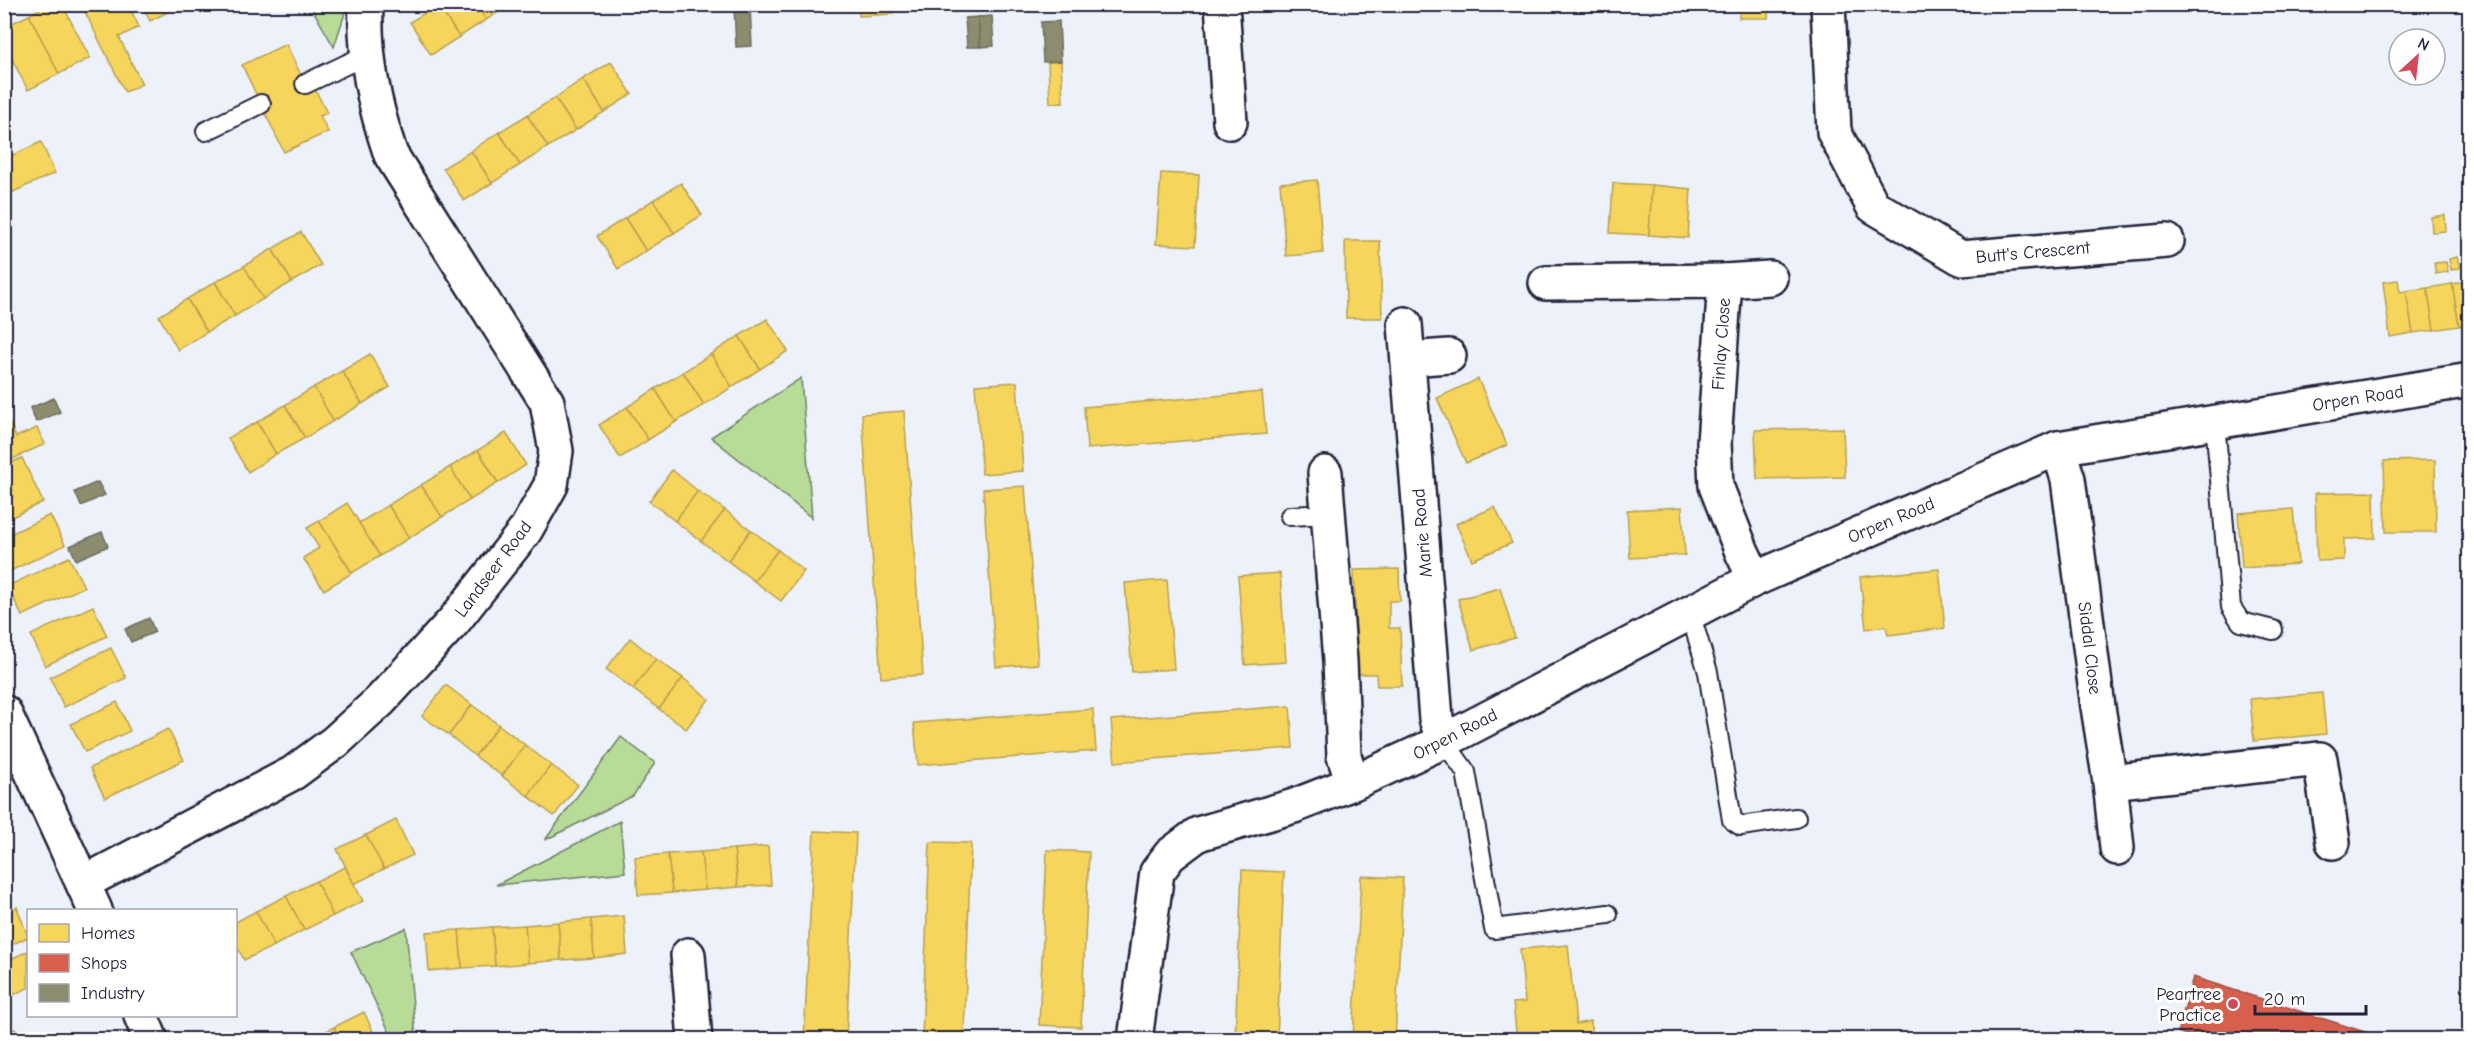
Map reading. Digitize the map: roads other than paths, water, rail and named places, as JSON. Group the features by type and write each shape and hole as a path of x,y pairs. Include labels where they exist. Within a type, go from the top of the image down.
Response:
{"street":[{"name":"Landseer Road","path":"89,897 293,772 335,742 380,701 454,621 525,531 551,485 556,451 548,402 391,155 376,110 366,55 366,4"},
{"path":"1222,4 1230,122"},
{"name":"Butt's Crescent","path":"1828,4 1834,132 1873,206 1961,258 2167,241"},
{"path":"1725,281 1770,278"},
{"name":"Finlay Close","path":"1546,283 1725,281 1714,443 1716,486 1755,579"},
{"name":"Marie Road","path":"1405,324 1436,719 1444,741"},
{"path":"1408,358 1449,356"},
{"name":"Orpen Road","path":"1135,1040 1157,872 1170,855 1198,834 1294,806 1353,783 1444,741 1755,579 2058,448 2469,380"},
{"name":"Siddal Close","path":"2058,448 2068,479 2117,848"},
{"path":"1325,473 1340,661 1344,756 1353,783"},
{"path":"4,712 89,897"},
{"path":"2110,782 2320,759 2333,842"},
{"path":"688,954 695,1040"},
{"path":"141,1017 151,1040"}],"lane":[{"path":"305,84 366,55"},
{"path":"206,130 261,104"},
{"path":"2215,422 2231,607 2241,622 2273,630"},
{"path":"1290,516 1328,514"},
{"path":"1690,613 1708,672 1734,822 1741,826 1796,818"},
{"path":"1444,741 1466,772 1494,929 1608,914"}],"place":[{"name":"Peartree Practice","path":"2233,1004"}]}
